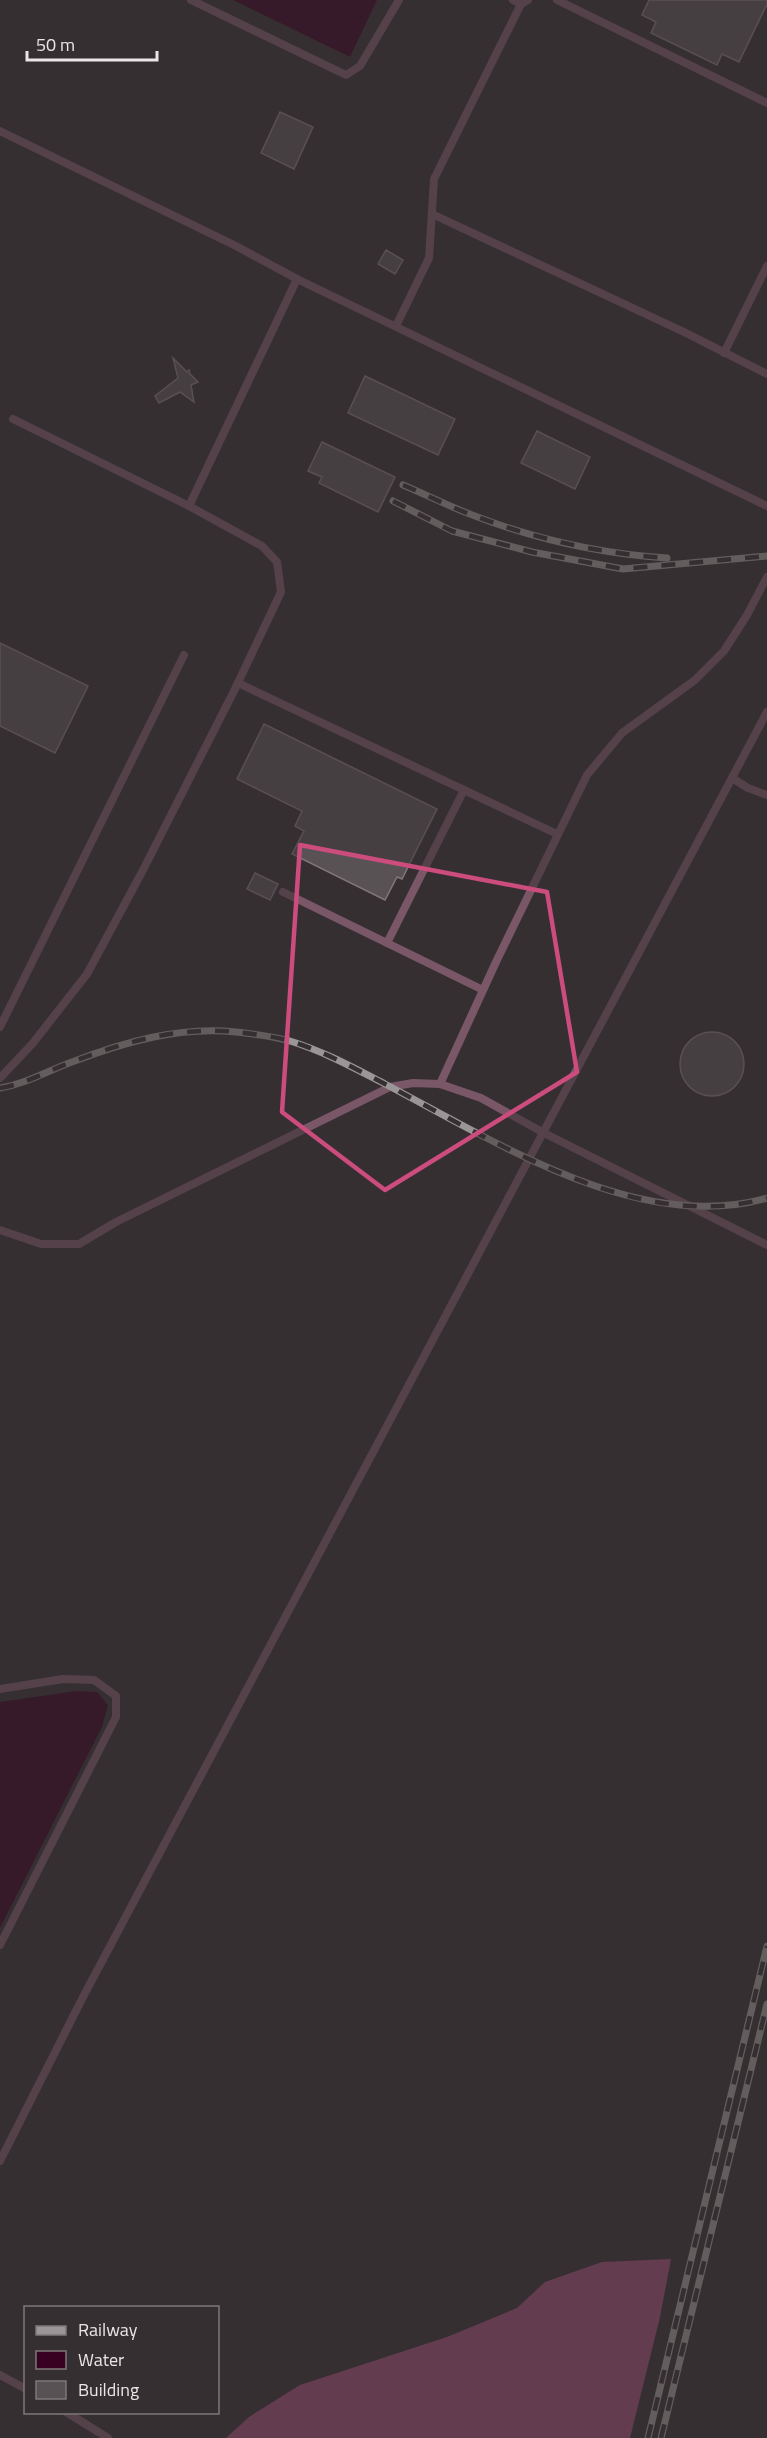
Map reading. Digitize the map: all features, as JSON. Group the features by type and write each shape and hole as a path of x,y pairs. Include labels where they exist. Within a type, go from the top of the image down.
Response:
{"lane":[{"path":"191,0 346,75 360,66 399,0"},
{"path":"396,326 429,258 434,179 525,2 513,0"},
{"path":"557,0 767,103"},
{"path":"0,131 234,245 297,279 767,506"},
{"path":"432,214 684,332 767,374"},
{"path":"724,353 767,266"},
{"path":"189,506 297,279"},
{"path":"0,1078 33,1043 87,974 142,872 238,683 280,592 277,562 262,546 189,506 13,419"},
{"path":"440,1084 587,775 622,733 695,680 724,651 767,578"},
{"path":"0,1027 184,655"},
{"path":"238,683 557,834"},
{"path":"0,2161 83,1997 767,712"},
{"path":"732,778 748,788 767,795"},
{"path":"387,943 464,790"},
{"path":"283,892 483,990"},
{"path":"0,1230 41,1244 79,1244 117,1222 390,1087 413,1083 440,1084 481,1098 543,1133 767,1245"},
{"path":"0,1689 63,1679 94,1680 116,1696 116,1717 0,1945"},
{"path":"0,2375 24,2388"},
{"path":"69,2414 108,2438"}],"highlighted area":[{"path":"300,845 547,892 577,1072 385,1190 282,1112"}],"shaded area":[{"path":"671,2259 660,2317 630,2438 226,2438 249,2417 300,2385 447,2337 517,2308 545,2282 602,2262"}],"water":[{"path":"233,0 377,0 350,57"},
{"path":"76,1691 97,1692 108,1705 102,1727 0,1928 0,1702"}],"building":[{"path":"649,0 767,0 767,4 739,62 722,54 717,65 651,33 656,22 642,15"},
{"path":"280,112 313,127 294,169 261,153"},
{"path":"386,250 403,260 395,274 378,264"},
{"path":"173,358 187,372 189,370 198,382 191,385 194,402 180,392 159,403 155,396 178,378"},
{"path":"365,376 455,419 438,455 348,413"},
{"path":"537,431 590,457 575,489 521,463"},
{"path":"322,442 395,477 378,512 319,483 322,477 308,471"},
{"path":"0,643 88,686 55,753 0,726"},
{"path":"264,724 437,809 402,879 397,877 385,900 292,854 304,831 295,826 302,811 237,779"},
{"path":"255,873 278,884 270,900 247,889"},
{"path":"706,1032 718,1032 735,1041 742,1052 744,1064 742,1076 735,1087 718,1096 706,1096 694,1091 685,1082 680,1070 680,1058 685,1046 694,1037"}],"railway":[{"path":"403,485 457,509 521,532 594,549 667,558"},
{"path":"393,501 452,531 532,552 623,569 767,556"},
{"path":"0,1088 28,1080 112,1048 152,1037 194,1031 263,1035 290,1041 326,1055 520,1155 569,1176 618,1193 668,1204 718,1206 767,1198"},
{"path":"648,2438 767,1946"},
{"path":"661,2438 767,2004"}]}
